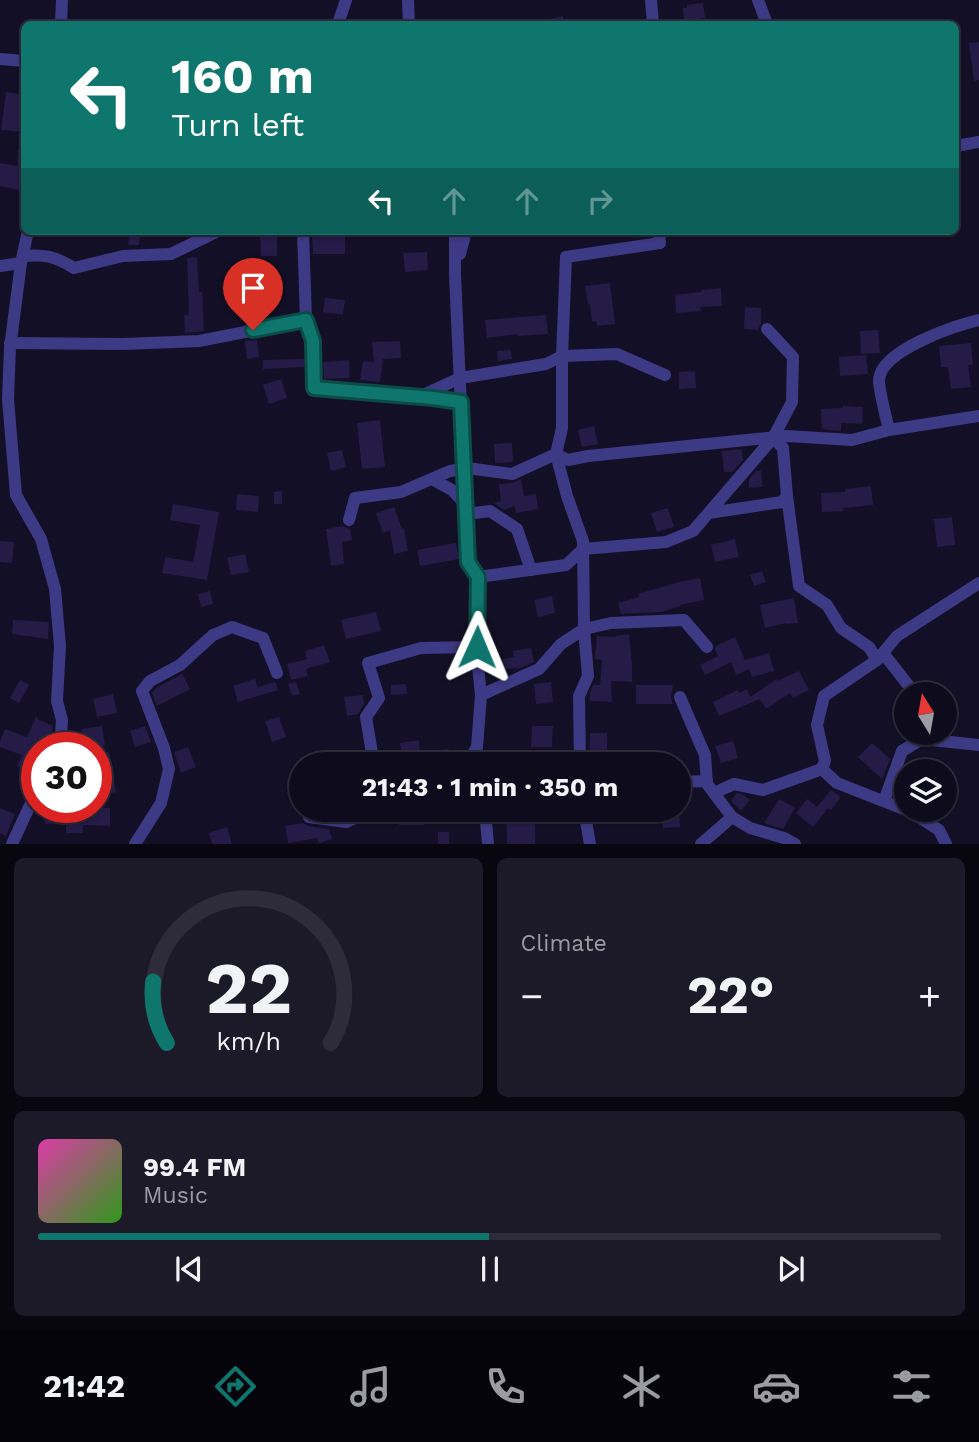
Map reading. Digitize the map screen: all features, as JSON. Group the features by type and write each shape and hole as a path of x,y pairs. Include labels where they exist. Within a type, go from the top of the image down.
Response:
{"street":[{"path":"61,21 62,0"},
{"path":"339,21 346,0"},
{"path":"408,0 409,21"},
{"path":"651,0 653,21"},
{"path":"758,0 766,21"},
{"path":"0,59 21,61"},
{"path":"959,145 979,142"},
{"path":"27,235 10,344 8,399 16,495 41,539 55,589 60,646 57,701 62,720 61,732"},
{"path":"0,266 35,255 56,257 74,268 123,256 171,254 210,235"},
{"path":"303,235 306,320 313,341 314,388 461,402"},
{"path":"455,235 468,562 478,577 477,647 481,695 477,747 474,752"},
{"path":"455,275 465,235"},
{"path":"580,752 579,696 588,676 584,629 583,541 556,454 562,428 565,257 660,243 659,235"},
{"path":"10,344 200,341 306,320"},
{"path":"889,430 878,379 887,362 920,340 979,320"},
{"path":"478,577 566,565 583,549 666,542 693,531 773,438 792,402 793,357 766,329"},
{"path":"421,397 460,379 545,364 562,356 617,354 665,375"},
{"path":"556,454 568,460 787,436 852,440 889,430 979,416"},
{"path":"773,438 783,448 799,586 827,605 841,628 880,656 904,682"},
{"path":"349,520 355,498 401,492 450,471 464,469 512,474 556,454"},
{"path":"432,479 452,490 466,510"},
{"path":"709,513 782,502 787,496"},
{"path":"466,510 490,511 517,529 531,570"},
{"path":"714,793 734,784 763,790 822,769 825,761 817,725 824,696 880,656 897,636 979,583"},
{"path":"481,695 539,669 561,644 584,629 611,623 684,620 707,647"},
{"path":"135,844 161,803 169,769 164,748 142,691 150,681 180,665 213,635 232,627 263,638 277,673"},
{"path":"372,752 366,717 379,698 368,663 421,648 477,647"},
{"path":"680,696 705,755 707,784 732,817 750,828 795,844"},
{"path":"957,742 979,745"},
{"path":"884,801 902,751 909,746"},
{"path":"822,769 837,783 894,805"},
{"path":"691,782 707,781"},
{"path":"701,844 732,817"},
{"path":"486,822 488,844"},
{"path":"586,822 590,844"},
{"path":"926,822 939,830 946,844"},
{"path":"12,844 22,823"}],"building":[{"path":"703,3 705,18 684,21 683,8"},
{"path":"563,16 564,21 539,21"},
{"path":"979,42 979,80 974,81 969,43"},
{"path":"6,92 21,94 21,132 1,130"},
{"path":"18,150 21,150 21,190 0,186 0,163 17,166"},
{"path":"129,235 140,235 139,245 128,245"},
{"path":"260,235 277,235 277,256 261,256"},
{"path":"312,235 345,235 345,254 313,254"},
{"path":"633,235 651,236 633,238"},
{"path":"427,252 428,270 405,272 403,253"},
{"path":"197,257 204,331 185,333 184,315 189,315 187,258"},
{"path":"610,283 615,324 597,326 596,321 592,322 585,286"},
{"path":"721,288 722,306 700,307 701,311 676,313 675,295"},
{"path":"325,298 345,300 343,315 323,312"},
{"path":"745,307 761,308 758,330 744,329"},
{"path":"546,315 548,334 487,338 485,320"},
{"path":"878,330 880,353 861,354 860,331"},
{"path":"257,340 259,357 247,359 245,341"},
{"path":"400,341 401,358 383,359 380,382 360,380 363,361 374,362 372,342"},
{"path":"971,343 973,365 968,365 971,387 951,389 948,367 941,367 939,346"},
{"path":"511,350 512,359 498,361 497,351"},
{"path":"866,355 868,374 840,376 839,357"},
{"path":"305,359 305,367 263,369 263,360"},
{"path":"349,360 350,378 324,379 323,362"},
{"path":"695,371 696,388 679,389 679,372"},
{"path":"281,379 287,398 269,404 263,385"},
{"path":"863,407 862,424 841,423 841,431 822,429 821,409"},
{"path":"380,420 385,467 362,469 357,423"},
{"path":"594,426 598,444 582,447 578,430"},
{"path":"512,443 513,462 495,463 494,444"},
{"path":"742,449 743,460 732,472 724,472 722,451"},
{"path":"342,450 346,467 331,471 327,453"},
{"path":"756,471 761,471 762,487 749,488 749,479"},
{"path":"521,479 524,496 536,494 538,509 516,513 515,506 504,510 494,503 501,501 499,484"},
{"path":"871,486 873,505 822,512 821,493 845,492 845,489"},
{"path":"282,491 282,504 274,504 274,492"},
{"path":"237,494 259,496 258,512 236,510"},
{"path":"173,504 219,512 207,580 162,573 165,557 193,562 200,525 170,520"},
{"path":"394,507 402,529 404,528 408,551 394,554 390,530 383,533 376,513"},
{"path":"668,508 674,527 657,532 651,513"},
{"path":"952,517 955,545 937,547 934,519"},
{"path":"343,526 350,529 352,540 342,542 344,564 331,566 326,529"},
{"path":"735,539 739,557 715,562 711,545"},
{"path":"0,541 14,542 12,563 0,562"},
{"path":"456,543 459,559 420,566 417,550"},
{"path":"245,554 249,572 231,575 227,558"},
{"path":"762,571 766,582 754,586 750,575"},
{"path":"700,578 704,600 661,612 621,614 618,603 639,597 638,594"},
{"path":"210,591 213,604 201,607 198,594"},
{"path":"552,596 555,613 538,617 534,600"},
{"path":"794,598 798,623 765,628 760,605"},
{"path":"376,612 381,631 346,639 341,620"},
{"path":"13,620 49,622 48,639 12,634"},
{"path":"629,634 632,682 611,681 612,702 590,701 593,685 600,685 602,660 595,659 597,636 616,637"},
{"path":"735,637 745,660 769,653 774,671 752,677 749,669 736,675 731,662 705,675 700,665 718,656 716,646"},
{"path":"324,645 330,662 306,669 308,676 291,680 287,664 307,659 305,651"},
{"path":"531,648 534,662 521,668 491,670 490,661 514,657 513,651"},
{"path":"799,671 809,690 793,698 790,693 766,709 760,699 719,716 713,702 738,690 739,693 747,689 750,697 777,679"},
{"path":"182,674 190,689 157,706 152,693"},
{"path":"255,679 258,687 275,682 278,690 238,702 233,686"},
{"path":"20,680 29,685 19,703 10,698"},
{"path":"296,682 300,694 292,696 288,684"},
{"path":"551,682 553,702 536,704 534,684"},
{"path":"406,684 407,694 391,695 391,685"},
{"path":"636,685 673,685 673,704 636,704"},
{"path":"113,694 117,713 97,717 93,699"},
{"path":"363,695 364,704 358,714 347,716 344,697"},
{"path":"37,715 37,719 53,726 52,732 29,732"},
{"path":"279,717 286,737 272,742 265,721"},
{"path":"102,726 103,732 82,732 82,729"},
{"path":"145,726 151,742 135,747 130,731"},
{"path":"532,726 553,726 552,747 531,747"},
{"path":"5,729 21,735 21,755 0,747"},
{"path":"590,733 607,733 607,752 589,752"},
{"path":"419,740 420,752 401,752 400,743"},
{"path":"733,741 738,758 721,763 715,746"},
{"path":"872,743 890,759 882,779 858,757"},
{"path":"188,747 196,767 181,773 174,752"},
{"path":"449,749 449,752 420,752"},
{"path":"112,769 116,792 112,793"},
{"path":"831,790 841,797 813,827 796,813 807,799 817,807"},
{"path":"737,793 750,800 741,811 731,801"},
{"path":"779,799 795,808 783,829 764,823"},
{"path":"0,808 15,814 6,836 0,833"},
{"path":"399,822 424,822 424,825 399,825"},
{"path":"506,822 536,822 535,844 507,844"},
{"path":"663,822 680,822 680,827 663,828"},
{"path":"66,823 110,823 110,826 83,825 83,833 66,833"},
{"path":"303,823 329,829 332,839 319,843 317,838 288,843 285,826"},
{"path":"227,827 232,844 212,844 209,833"},
{"path":"438,832 449,832 449,844 438,844"}],"route":[{"path":"253,330 306,320 313,341 314,388 461,402 468,562 478,577 477,647"}]}
